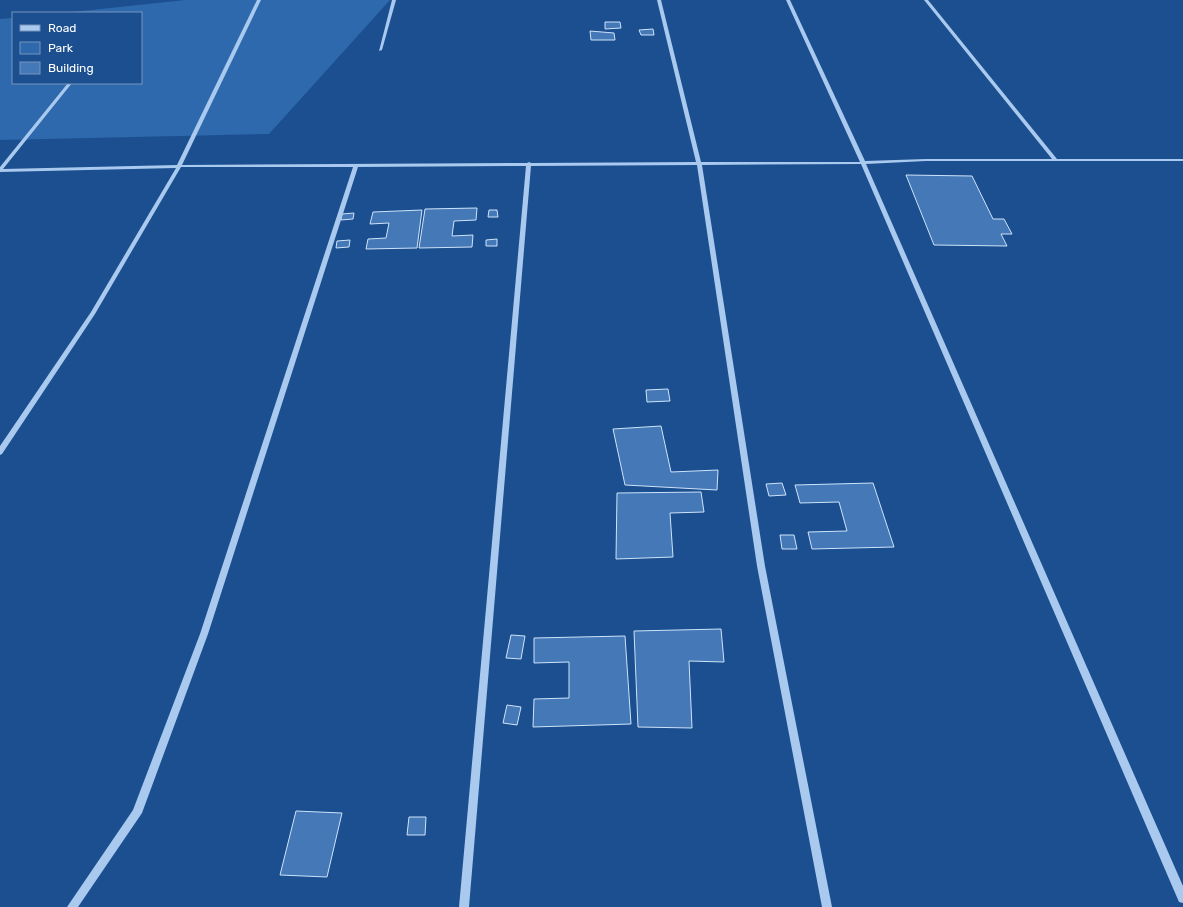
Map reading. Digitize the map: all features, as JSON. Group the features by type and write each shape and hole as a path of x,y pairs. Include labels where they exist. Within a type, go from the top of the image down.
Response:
{"street":[{"path":"0,452 93,313 179,166 259,0"},
{"path":"380,50 394,0"},
{"path":"660,0 699,163 761,566 827,907"},
{"path":"788,0 863,163 1183,898"},
{"path":"926,0 1056,160"},
{"path":"0,170 69,84"},
{"path":"0,170 179,166 529,163 863,163 926,160 1183,160"},
{"path":"464,907 529,163"},
{"path":"72,907 137,813 204,634 356,165"}],"green space":[{"path":"185,0 390,0 269,134 0,140 0,19 12,18 12,84 142,84 142,12 72,12"}],"building":[{"path":"605,22 620,22 621,28 605,29"},
{"path":"653,29 654,35 641,35 639,30"},
{"path":"590,31 614,33 615,40 591,40"},
{"path":"906,175 972,176 993,219 1004,219 1012,234 1001,234 1007,246 934,245"},
{"path":"477,208 476,220 454,221 452,236 473,235 472,247 419,248 425,209"},
{"path":"422,210 417,248 366,249 368,239 386,238 389,223 370,224 373,212"},
{"path":"489,210 497,210 498,217 488,217"},
{"path":"354,213 353,219 341,220 342,214"},
{"path":"497,239 497,246 486,246 486,240"},
{"path":"350,240 349,247 336,248 337,241"},
{"path":"668,389 670,401 647,402 646,390"},
{"path":"661,426 671,472 718,470 717,490 625,485 613,429"},
{"path":"782,483 786,495 769,496 766,484"},
{"path":"873,483 894,547 812,549 808,532 847,531 839,502 800,503 795,485"},
{"path":"701,492 704,512 670,513 673,557 616,559 617,493"},
{"path":"780,535 794,535 797,549 782,549"},
{"path":"721,629 724,662 689,661 692,728 638,727 634,631"},
{"path":"511,635 525,636 521,659 506,658"},
{"path":"625,636 631,724 533,727 534,699 569,698 569,662 534,663 534,638"},
{"path":"507,705 521,707 517,725 503,723"},
{"path":"296,811 342,813 327,877 280,875"},
{"path":"409,817 426,817 425,835 407,835"}]}
